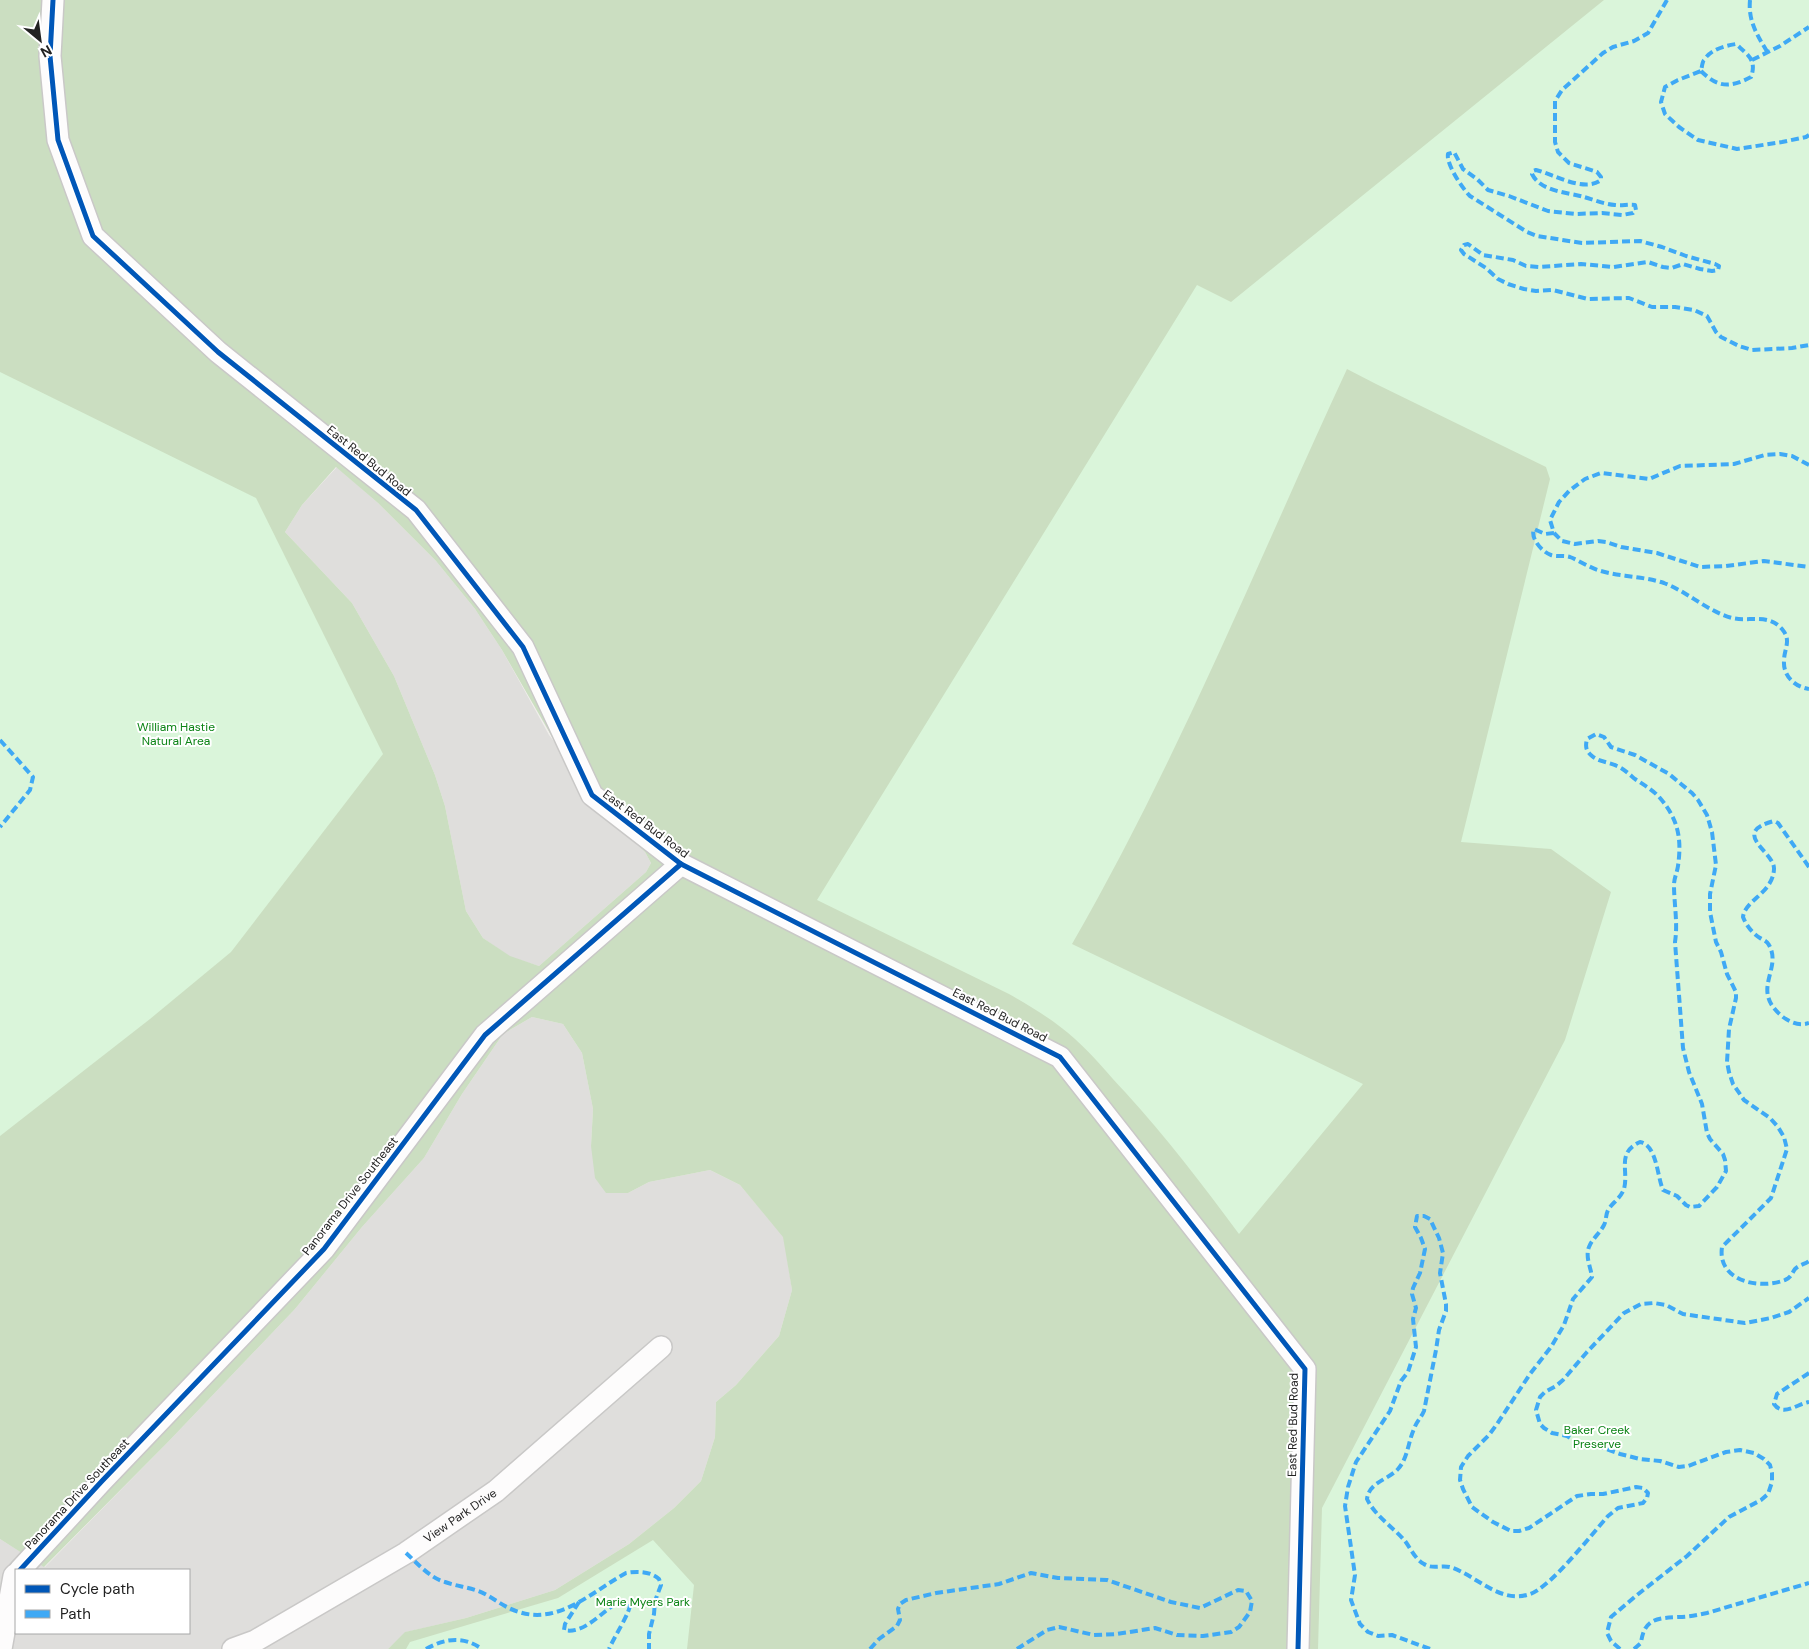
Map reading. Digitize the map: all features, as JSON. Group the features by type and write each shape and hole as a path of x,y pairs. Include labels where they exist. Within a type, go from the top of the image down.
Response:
{"street":[{"name":"East Red Bud Road","path":"54,0 50,56 58,140 93,236 218,352 416,510 523,647 592,795 681,864 1060,1057 1305,1369 1298,1649"},
{"name":"Panorama Drive Southeast","path":"21,1569 324,1249 485,1035 681,864"},
{"name":"View Park Drive","path":"234,1649 255,1641 406,1553 496,1491 661,1347"},
{"path":"1,1649 15,1575"}],"shaded area":[{"path":"337,467 378,503 436,561 475,609 502,650 549,735 629,837 645,852 651,863 646,872 539,966 510,957 483,938 466,911 445,806 435,775 394,676 352,603 285,532 302,505"},
{"path":"532,1017 563,1024 582,1053 593,1109 591,1146 628,1193 649,1182 710,1170 740,1185 784,1237 792,1290 779,1336 736,1385 716,1402 715,1437 701,1481 674,1508 629,1544 555,1590 466,1618 406,1632 388,1649 0,1649 0,1539 45,1567 295,1309 362,1227 424,1158 462,1094 503,1034"}],"green space":[{"path":"0,0 1809,0 1809,1649 388,1649 405,1632 466,1618 555,1590 629,1544 674,1508 701,1481 715,1437 716,1402 736,1385 779,1336 792,1290 783,1237 740,1185 710,1170 649,1182 628,1193 606,1193 595,1178 591,1146 593,1109 582,1053 563,1024 532,1017 503,1034 462,1094 424,1158 362,1227 295,1309 168,1442 44,1567 0,1539","holes":["336,467 378,503 436,561 475,609 502,650 574,775 600,808 645,852 651,863 646,872 539,966 510,956 483,938 466,911 445,806 435,775 394,676 352,603 285,532 302,505"]},
{"name":"Baker Creek Preserve","path":"1604,0 1809,0 1809,1649 1318,1649 1322,1508 1565,1040 1611,892 1551,849 1461,842 1550,479 1546,467 1347,369 1182,732 1111,874 1072,944 1363,1084 1239,1234 1155,1126 1082,1045 1067,1032 1009,994 817,900 1197,285 1231,302"},
{"name":"William Hastie Natural Area","path":"0,372 256,498 383,754 231,952 150,1019 0,1136"},
{"name":"Marie Myers Park","path":"653,1540 694,1585 687,1649 406,1649 410,1642 558,1598"}],"marked path":[{"path":"1667,0 1648,33 1634,41 1613,47 1603,53 1562,90 1555,101 1555,142 1558,152 1569,163 1597,172 1601,180 1594,183 1577,184 1536,170 1532,174 1536,180 1548,188 1599,202 1635,205 1636,210 1633,213 1622,215 1602,213 1575,214 1548,211 1488,190 1463,169 1454,152 1448,154 1449,164 1455,176 1470,196 1527,232 1537,236 1582,243 1640,241 1715,264 1719,266 1718,270 1700,269 1683,264 1672,268 1663,267 1648,262 1614,267 1581,264 1526,266 1513,260 1483,255 1468,244 1464,245 1461,250 1498,279 1524,289 1536,291 1553,290 1588,299 1629,298 1652,307 1675,307 1694,310 1707,316 1721,337 1752,350 1792,348 1809,345"},
{"path":"1750,0 1752,21 1768,53"},
{"path":"1752,60 1780,46 1809,27"},
{"path":"1701,71 1713,81 1724,85 1737,83 1751,77 1753,66 1750,58 1736,44 1727,46 1707,56 1701,71 1665,87 1661,102 1665,114 1679,127 1698,140 1737,149 1782,142 1809,135"},
{"path":"1809,465 1792,456 1780,454 1765,455 1734,464 1680,466 1649,479 1601,473 1585,479 1569,491 1559,502 1550,520 1554,533 1562,541 1575,544 1598,541 1606,542 1621,547 1657,553 1700,567 1764,561 1809,567"},
{"path":"1554,533 1545,534 1534,529 1533,533 1538,544 1551,555 1570,557 1609,573 1664,583 1714,611 1732,618 1758,619 1777,624 1787,637 1784,666 1788,676 1799,686 1809,689"},
{"path":"1430,1649 1392,1635 1378,1636 1368,1632 1360,1624 1351,1600 1355,1575 1345,1506 1348,1487 1356,1462 1390,1411 1401,1381 1408,1372 1416,1347 1413,1319 1416,1308 1412,1294 1420,1273 1425,1249 1415,1227 1417,1216 1424,1216 1430,1219 1439,1238 1443,1253 1440,1273 1446,1311 1439,1330 1424,1411 1412,1434 1404,1460 1394,1473 1371,1489 1367,1499 1375,1511 1405,1541 1416,1557 1427,1566 1453,1568 1490,1589 1509,1596 1519,1596 1530,1594 1549,1582 1608,1516 1618,1508 1643,1503 1648,1493 1643,1488 1636,1487 1603,1494 1577,1496 1529,1528 1511,1531 1493,1522 1472,1507 1460,1480 1461,1467 1468,1456 1489,1435 1530,1374 1551,1347 1564,1325 1573,1299 1592,1277 1588,1259 1589,1247 1604,1225 1608,1209 1620,1197 1624,1189 1625,1162 1628,1151 1640,1142 1646,1144 1656,1162 1663,1190 1677,1196 1690,1207 1699,1206 1717,1187 1726,1171 1723,1154 1707,1133 1702,1104 1689,1072 1683,1048 1675,942 1674,880 1679,856 1679,838 1675,821 1666,806 1654,792 1622,769 1598,760 1587,751 1587,739 1596,734 1604,737 1611,747 1635,755 1669,774 1692,793 1707,815 1712,832 1716,865 1710,894 1710,912 1716,942 1727,974 1736,992 1729,1029 1727,1062 1729,1072 1733,1084 1744,1100 1770,1118 1778,1127 1784,1137 1787,1149 1771,1198 1722,1247 1722,1259 1726,1268 1733,1275 1742,1280 1763,1284 1787,1279 1795,1269 1809,1261"},
{"path":"0,740 33,777 30,790 0,827"},
{"path":"1809,867 1778,823 1774,821 1761,826 1755,831 1754,837 1768,856 1774,869 1769,884 1745,911 1743,917 1752,931 1768,944 1772,954 1767,989 1768,998 1773,1007 1783,1017 1792,1022 1799,1024 1809,1023"},
{"path":"1620,1649 1611,1641 1607,1633 1611,1617 1687,1556 1729,1517 1761,1500 1768,1494 1772,1482 1770,1465 1754,1453 1740,1450 1726,1452 1688,1466 1679,1467 1660,1461 1620,1454 1598,1446 1582,1445 1567,1436 1552,1433 1540,1424 1536,1410 1540,1397 1563,1380 1624,1313 1641,1304 1654,1303 1666,1305 1683,1314 1745,1323 1789,1312 1809,1298"},
{"path":"1809,1373 1777,1394 1774,1404 1778,1408 1786,1410 1809,1402"},
{"path":"406,1553 424,1570 439,1580 478,1591 514,1610 534,1615 562,1610 588,1597 626,1573 652,1574 659,1579 661,1585 655,1601 649,1634 649,1649"},
{"path":"870,1649 879,1639 897,1626 900,1620 898,1609 900,1604 906,1600 936,1593 999,1584 1031,1573 1058,1578 1107,1580 1171,1602 1200,1608 1238,1590 1246,1591 1252,1601 1250,1612 1239,1627 1231,1632 1203,1636 1177,1635 1155,1628 1117,1634 1094,1635 1059,1627 1047,1630 1017,1649"},
{"path":"1634,1649 1641,1643 1645,1629 1653,1621 1707,1613 1809,1583"},
{"path":"579,1602 565,1624 564,1630 572,1631 587,1625 620,1601 630,1604 628,1613 609,1649"},
{"path":"426,1649 433,1645 454,1640 468,1642 482,1649"}],"cycle path":[{"path":"53,0 50,56 58,140 93,236 218,352 416,510 523,647 592,795 681,864 1060,1057 1305,1369 1298,1649"},
{"path":"21,1569 102,1481 324,1249 485,1035 681,864"}]}
